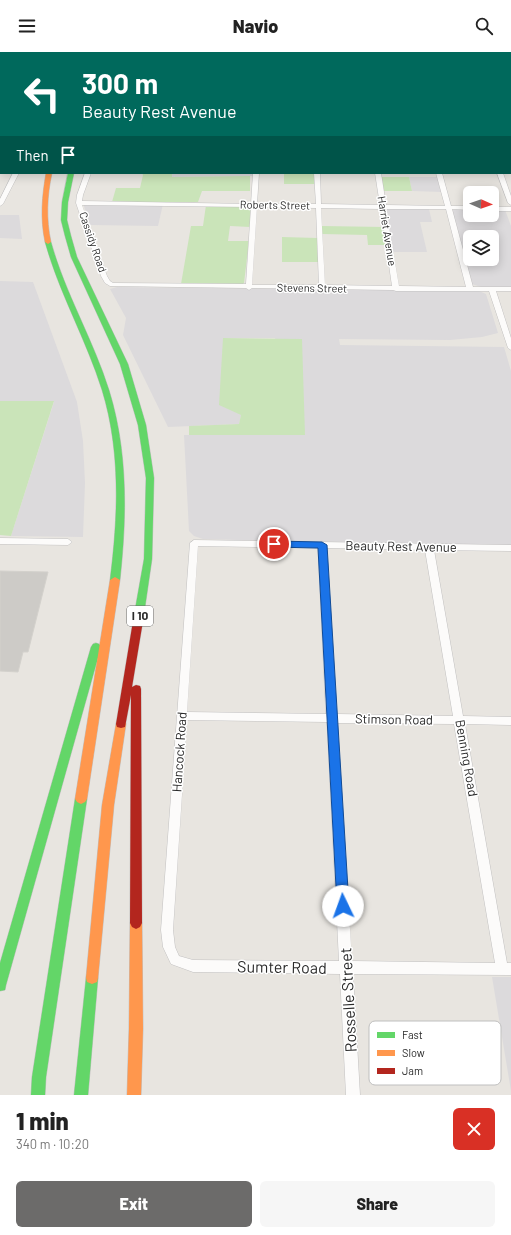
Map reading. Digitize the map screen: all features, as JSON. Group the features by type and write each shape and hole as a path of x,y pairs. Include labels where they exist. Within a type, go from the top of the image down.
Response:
{"highway":[{"name":"I 10","path":"38,1095 39,1077 114,580 122,495 120,459 116,428 100,374 79,322 68,300 46,233 43,206 49,174"},
{"name":"I 10","path":"71,174 65,202 64,220 68,236 74,257 124,364 142,425 150,478 148,559 108,805 82,1071 81,1095"},
{"path":"0,985 114,580"},
{"path":"134,1095 136,1029 136,640"}],"street":[{"path":"1,201 15,174"},
{"name":"Cassidy Road","path":"88,174 79,203 104,276 107,282 112,285"},
{"path":"249,288 256,174"},
{"path":"317,174 322,288"},
{"name":"Harriet Avenue","path":"378,174 396,289"},
{"path":"439,174 470,289"},
{"path":"500,174 511,203"},
{"name":"Roberts Street","path":"79,203 463,208"},
{"path":"499,209 511,209"},
{"name":"Stevens Street","path":"112,285 249,288 511,289"},
{"path":"492,289 511,348"},
{"path":"0,541 68,542"},
{"name":"Beauty Rest Avenue","path":"194,543 511,548"},
{"name":"Hancock Road","path":"175,960 169,946 167,930 194,543"},
{"name":"Rosselle Street","path":"322,545 353,1095"},
{"name":"Benning Road","path":"429,547 507,969"},
{"name":"Stimson Road","path":"182,716 511,720"},
{"name":"Sumter Road","path":"175,960 193,966 507,969"}],"shaded area":[{"path":"172,174 254,174 254,176 172,177"},
{"path":"409,177 438,177 442,192 412,191"},
{"path":"163,204 158,226 90,225 84,206 84,205"},
{"path":"386,209 429,209 432,222 420,222 427,252 393,252"},
{"path":"463,209 463,222 499,222 499,210 505,210 511,226 511,287 481,287 472,284 467,266 499,266 499,230 463,230 463,253 451,211"},
{"path":"0,215 19,215 22,239 0,238"},
{"path":"0,281 33,282 77,402 83,441 85,483 83,537 11,536 54,402 0,401"},
{"path":"117,287 479,291 486,294 498,333 482,337 450,340 339,339 340,345 504,347 511,371 511,545 238,540 203,539 194,536 189,531 184,435 305,435 275,338 223,338 241,415 239,424 168,427 123,335 126,318 110,289"},
{"path":"492,977 511,977 511,1091 501,1031 501,1021 499,1021"}],"green space":[{"path":"172,174 172,177 250,176 250,191 202,191 198,202 112,202 116,188 140,188 143,175"},
{"path":"284,174 315,174 315,184 284,184"},
{"path":"380,177 409,177 412,191 382,191"},
{"path":"206,205 248,205 252,208 250,227 230,226 228,241 249,241 244,283 241,285 181,284 191,226 203,226"},
{"path":"322,226 385,227 387,245 368,245 367,235 322,234"},
{"path":"282,237 318,238 319,262 282,262"},
{"path":"223,338 302,339 305,435 189,435 189,426 239,424 241,415 219,405"},
{"path":"0,401 54,401 11,536 0,535"}],"building":[{"path":"0,571 48,572 28,652 23,652 18,672 0,671"}],"traffic: fast":[{"path":"71,174 65,202 64,220 68,236 74,257 124,364 142,425 150,478 148,559 138,621"},
{"path":"48,242 52,258 64,289 96,364 112,417 117,443 121,498 115,580"},
{"path":"0,985 96,647"},
{"path":"38,1095 39,1077 81,799"},
{"path":"81,1095 92,978"}],"traffic: slow":[{"path":"48,242 44,208 49,174"},
{"path":"81,799 115,580"},
{"path":"92,978 108,805 121,724"},
{"path":"134,1095 136,1029 136,923"}],"traffic: jam":[{"path":"121,724 138,621"},
{"path":"136,689 136,923"}],"route":[{"path":"274,544 322,545 343,906"}]}
